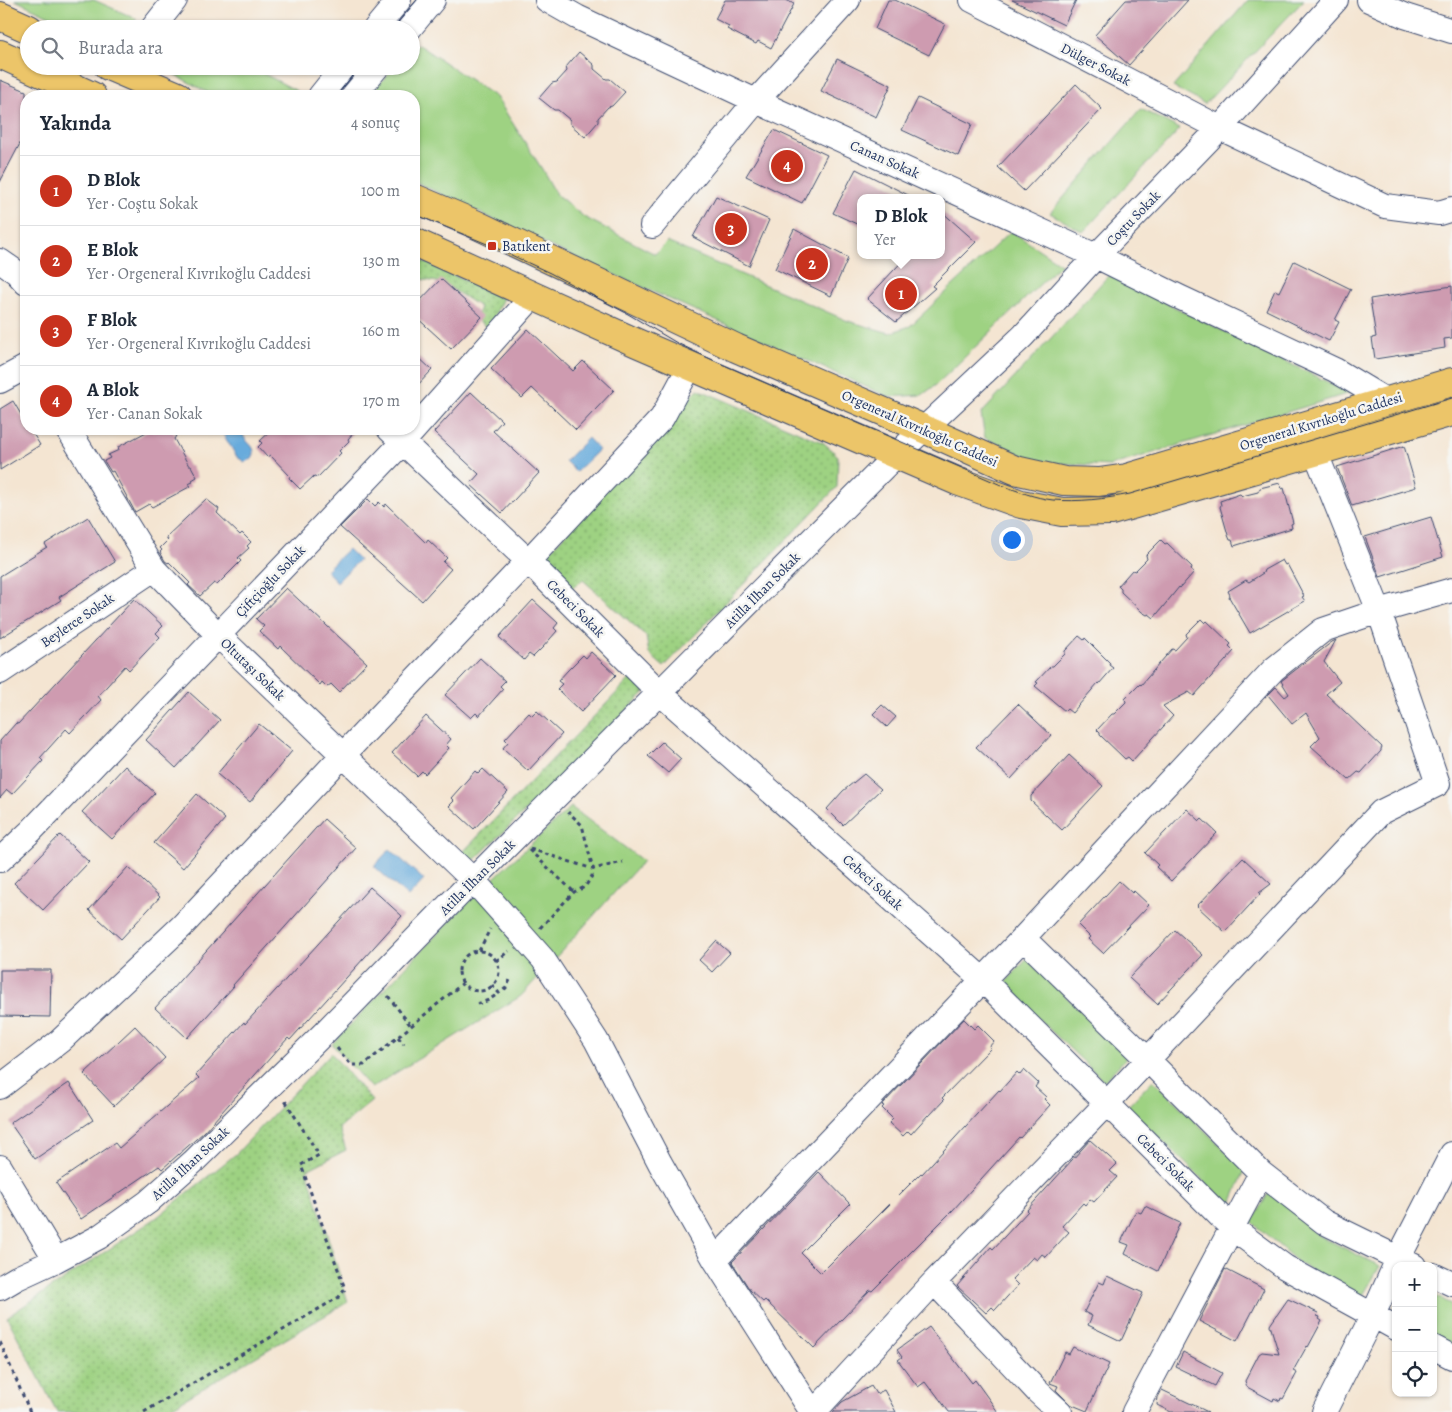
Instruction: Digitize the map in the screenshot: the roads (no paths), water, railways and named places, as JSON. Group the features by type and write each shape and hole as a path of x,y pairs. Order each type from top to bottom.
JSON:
{"main road":[{"path":"0,16 20,25"},
{"path":"0,54 20,63"},
{"path":"46,75 79,90"},
{"path":"132,75 165,90"},
{"name":"Orgeneral Kıvrıkoğlu Caddesi","path":"420,201 475,224 736,348 1015,470 1064,481 1099,482 1127,478 1452,382"},
{"path":"420,245 690,366 957,481 1021,504 1062,512 1112,511 1452,412"}],"street":[{"path":"382,20 399,0"},
{"path":"416,20 433,0"},
{"name":"Canan Sokak","path":"547,0 577,17 1096,256 1335,370 1387,401"},
{"path":"652,226 756,100 848,0"},
{"name":"Dülger Sokak","path":"972,0 1220,128 1385,206 1439,214 1452,209"},
{"name":"Coştu Sokak","path":"924,429 1022,336 1096,256 1220,128 1336,0"},
{"path":"1369,0 1405,16 1452,31"},
{"path":"156,20 165,2"},
{"path":"325,90 337,75"},
{"path":"358,90 370,75"},
{"path":"0,261 20,276"},
{"name":"Çiftçioğlu Sokak","path":"420,411 534,296"},
{"path":"0,1087 60,1041 182,926 662,418 690,366"},
{"path":"0,381 20,370"},
{"name":"Atilla İlhan Sokak","path":"0,1288 99,1237 148,1202 193,1162 274,1083 473,880 924,429"},
{"name":"Oltutaşı Sokak","path":"72,435 154,569 218,635 473,880 542,959 596,1040 660,1163 715,1260 813,1412"},
{"name":"Çiftçioğlu Sokak","path":"0,860 31,831 218,635 396,435"},
{"name":"Cebeci Sokak","path":"396,435 528,561 660,693 982,980 1232,1228 1285,1267 1392,1326"},
{"path":"813,1412 934,1282 1148,1060 1381,812 1438,784 1379,611 1316,451"},
{"name":"Beylerce Sokak","path":"0,672 154,569"},
{"path":"715,1260 1023,938 1274,669 1323,630 1379,611 1452,590"},
{"path":"1023,938 1261,1173 1324,1222 1406,1262 1452,1154"},
{"path":"0,1167 56,1260"},
{"path":"1134,1412 1261,1173"},
{"path":"1437,1277 1452,1284"},
{"path":"934,1282 1038,1392 1060,1412"},
{"path":"1324,1412 1373,1316 1392,1285"},
{"path":"1437,1350 1452,1357"}],"water":[{"path":"224,435 244,435 252,447 254,455 252,459 245,462 237,457"},
{"path":"588,438 599,450 576,472 565,461"},
{"path":"348,549 359,560 337,582 326,570"},
{"path":"390,849 424,880 408,897 374,866"}],"tram line":[{"path":"400,20 417,0"},
{"path":"341,90 353,75"},
{"path":"420,216 492,246 550,273 628,314 677,343 717,362 1001,485 1046,499 1063,501 1102,499 1130,494 1452,398"}],"place":[{"name":"A Blok","path":"787,166"},
{"name":"F Blok","path":"731,229"},
{"name":"Batıkent","path":"492,246"},
{"name":"E Blok","path":"812,264"},
{"name":"D Blok","path":"901,294"}]}
